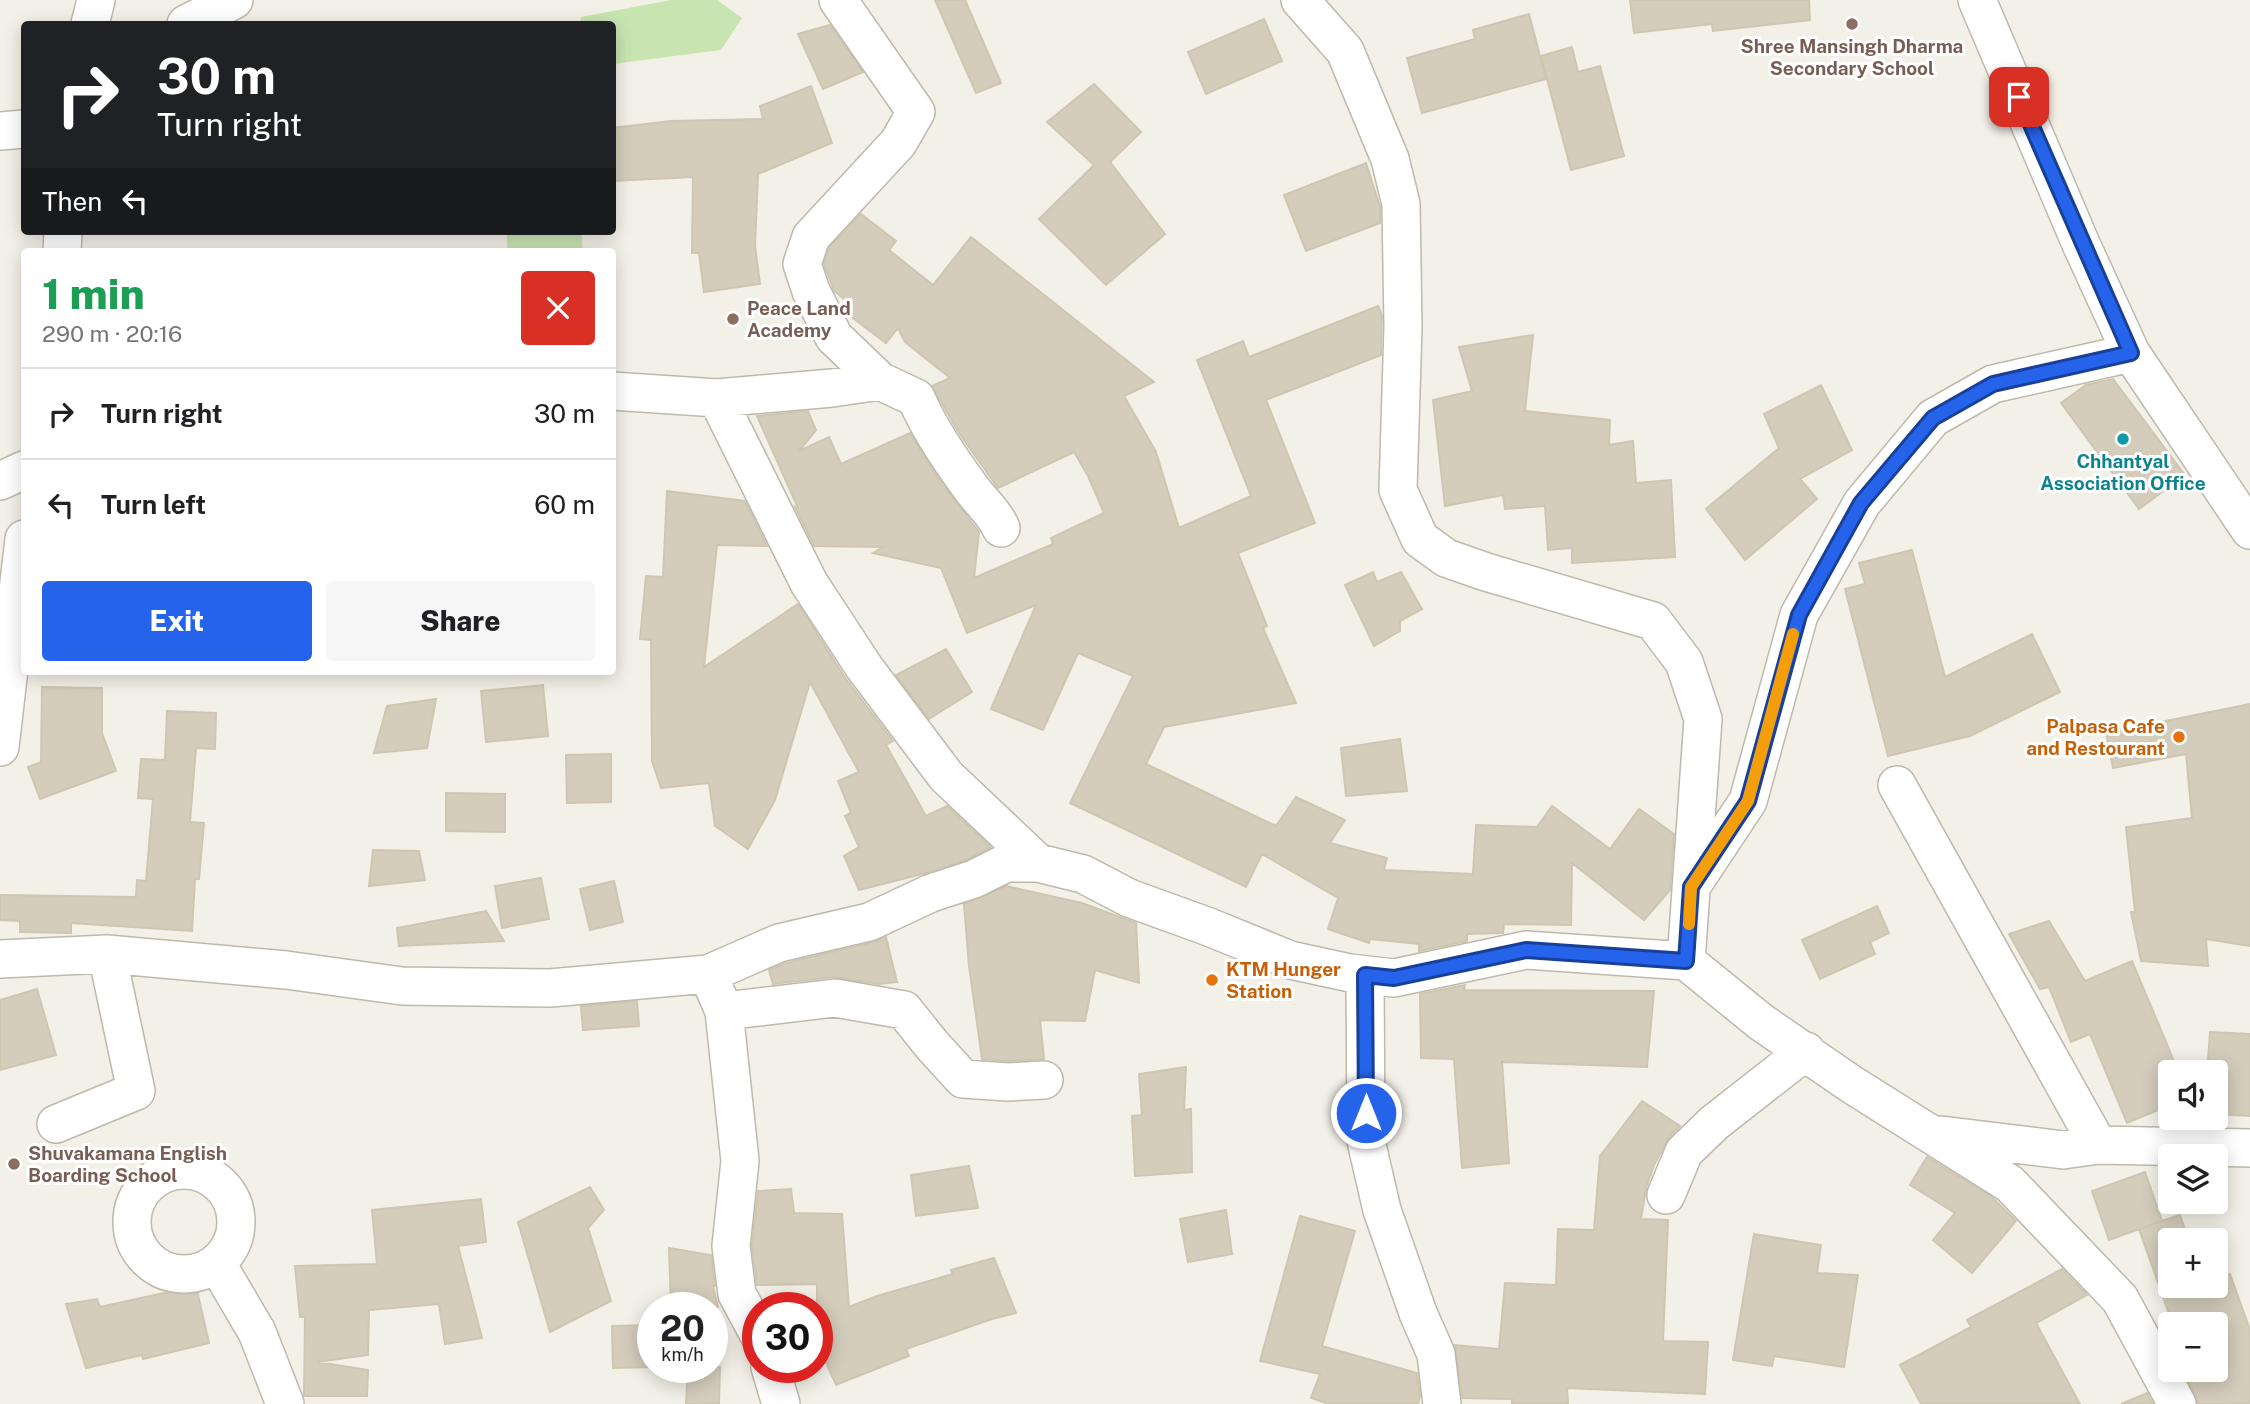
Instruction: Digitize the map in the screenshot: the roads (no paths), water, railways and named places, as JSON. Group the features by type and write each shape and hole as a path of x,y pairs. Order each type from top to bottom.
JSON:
{"street":[{"path":"91,21 96,0"},
{"path":"192,21 234,0"},
{"path":"838,0 915,112 898,143 811,237 802,264 811,291 834,337 880,381 916,398 930,429 1001,528"},
{"path":"1300,0 1345,51 1390,159 1401,204 1403,327 1398,489 1420,539 1446,558 1653,621 1684,662 1703,719 1686,961"},
{"path":"1977,0 2081,244 2131,353 2250,530"},
{"path":"0,131 21,130"},
{"path":"1691,887 1748,801 1799,615 1861,503 1933,418 1981,390 1993,384 2131,353"},
{"path":"616,391 718,398 880,381"},
{"path":"718,398 808,583 864,667 946,776 1038,863"},
{"path":"0,481 21,471"},
{"path":"0,747 21,565"},
{"path":"1897,785 2098,1145"},
{"path":"0,959 107,954 286,970 402,986 550,988 708,974 779,943 869,922 931,893 974,879 1006,863 1038,863 1083,874 1129,898 1290,960 1365,975 1394,978 1526,950 1686,961 1761,1022 1851,1084 2010,1184 2120,1299 2177,1404"},
{"path":"56,1124 136,1091 107,954"},
{"path":"708,974 724,1011 740,1161 731,1246 737,1294 742,1303"},
{"path":"1365,975 1366,1141 1382,1210 1418,1313 1436,1354 1442,1404"},
{"path":"724,1011 835,999 904,1010 963,1079 1008,1082 1044,1080"},
{"path":"1666,1195 1684,1152 1714,1123 1806,1051"},
{"path":"1928,1134 2063,1150 2098,1145 2250,1148"},
{"path":"217,1264 257,1332 285,1404"},
{"path":"774,1383 781,1404"}],"place":[{"name":"Shree Mansingh Dharma Secondary School","path":"1852,24"},
{"name":"Peace Land Academy","path":"733,319"},
{"name":"Chhantyal Association Office","path":"2123,439"},
{"name":"Palpasa Cafe and Restourant","path":"2179,737"},
{"name":"KTM Hunger Station","path":"1212,980"},
{"name":"Shuvakamana English Boarding School","path":"14,1164"}]}
